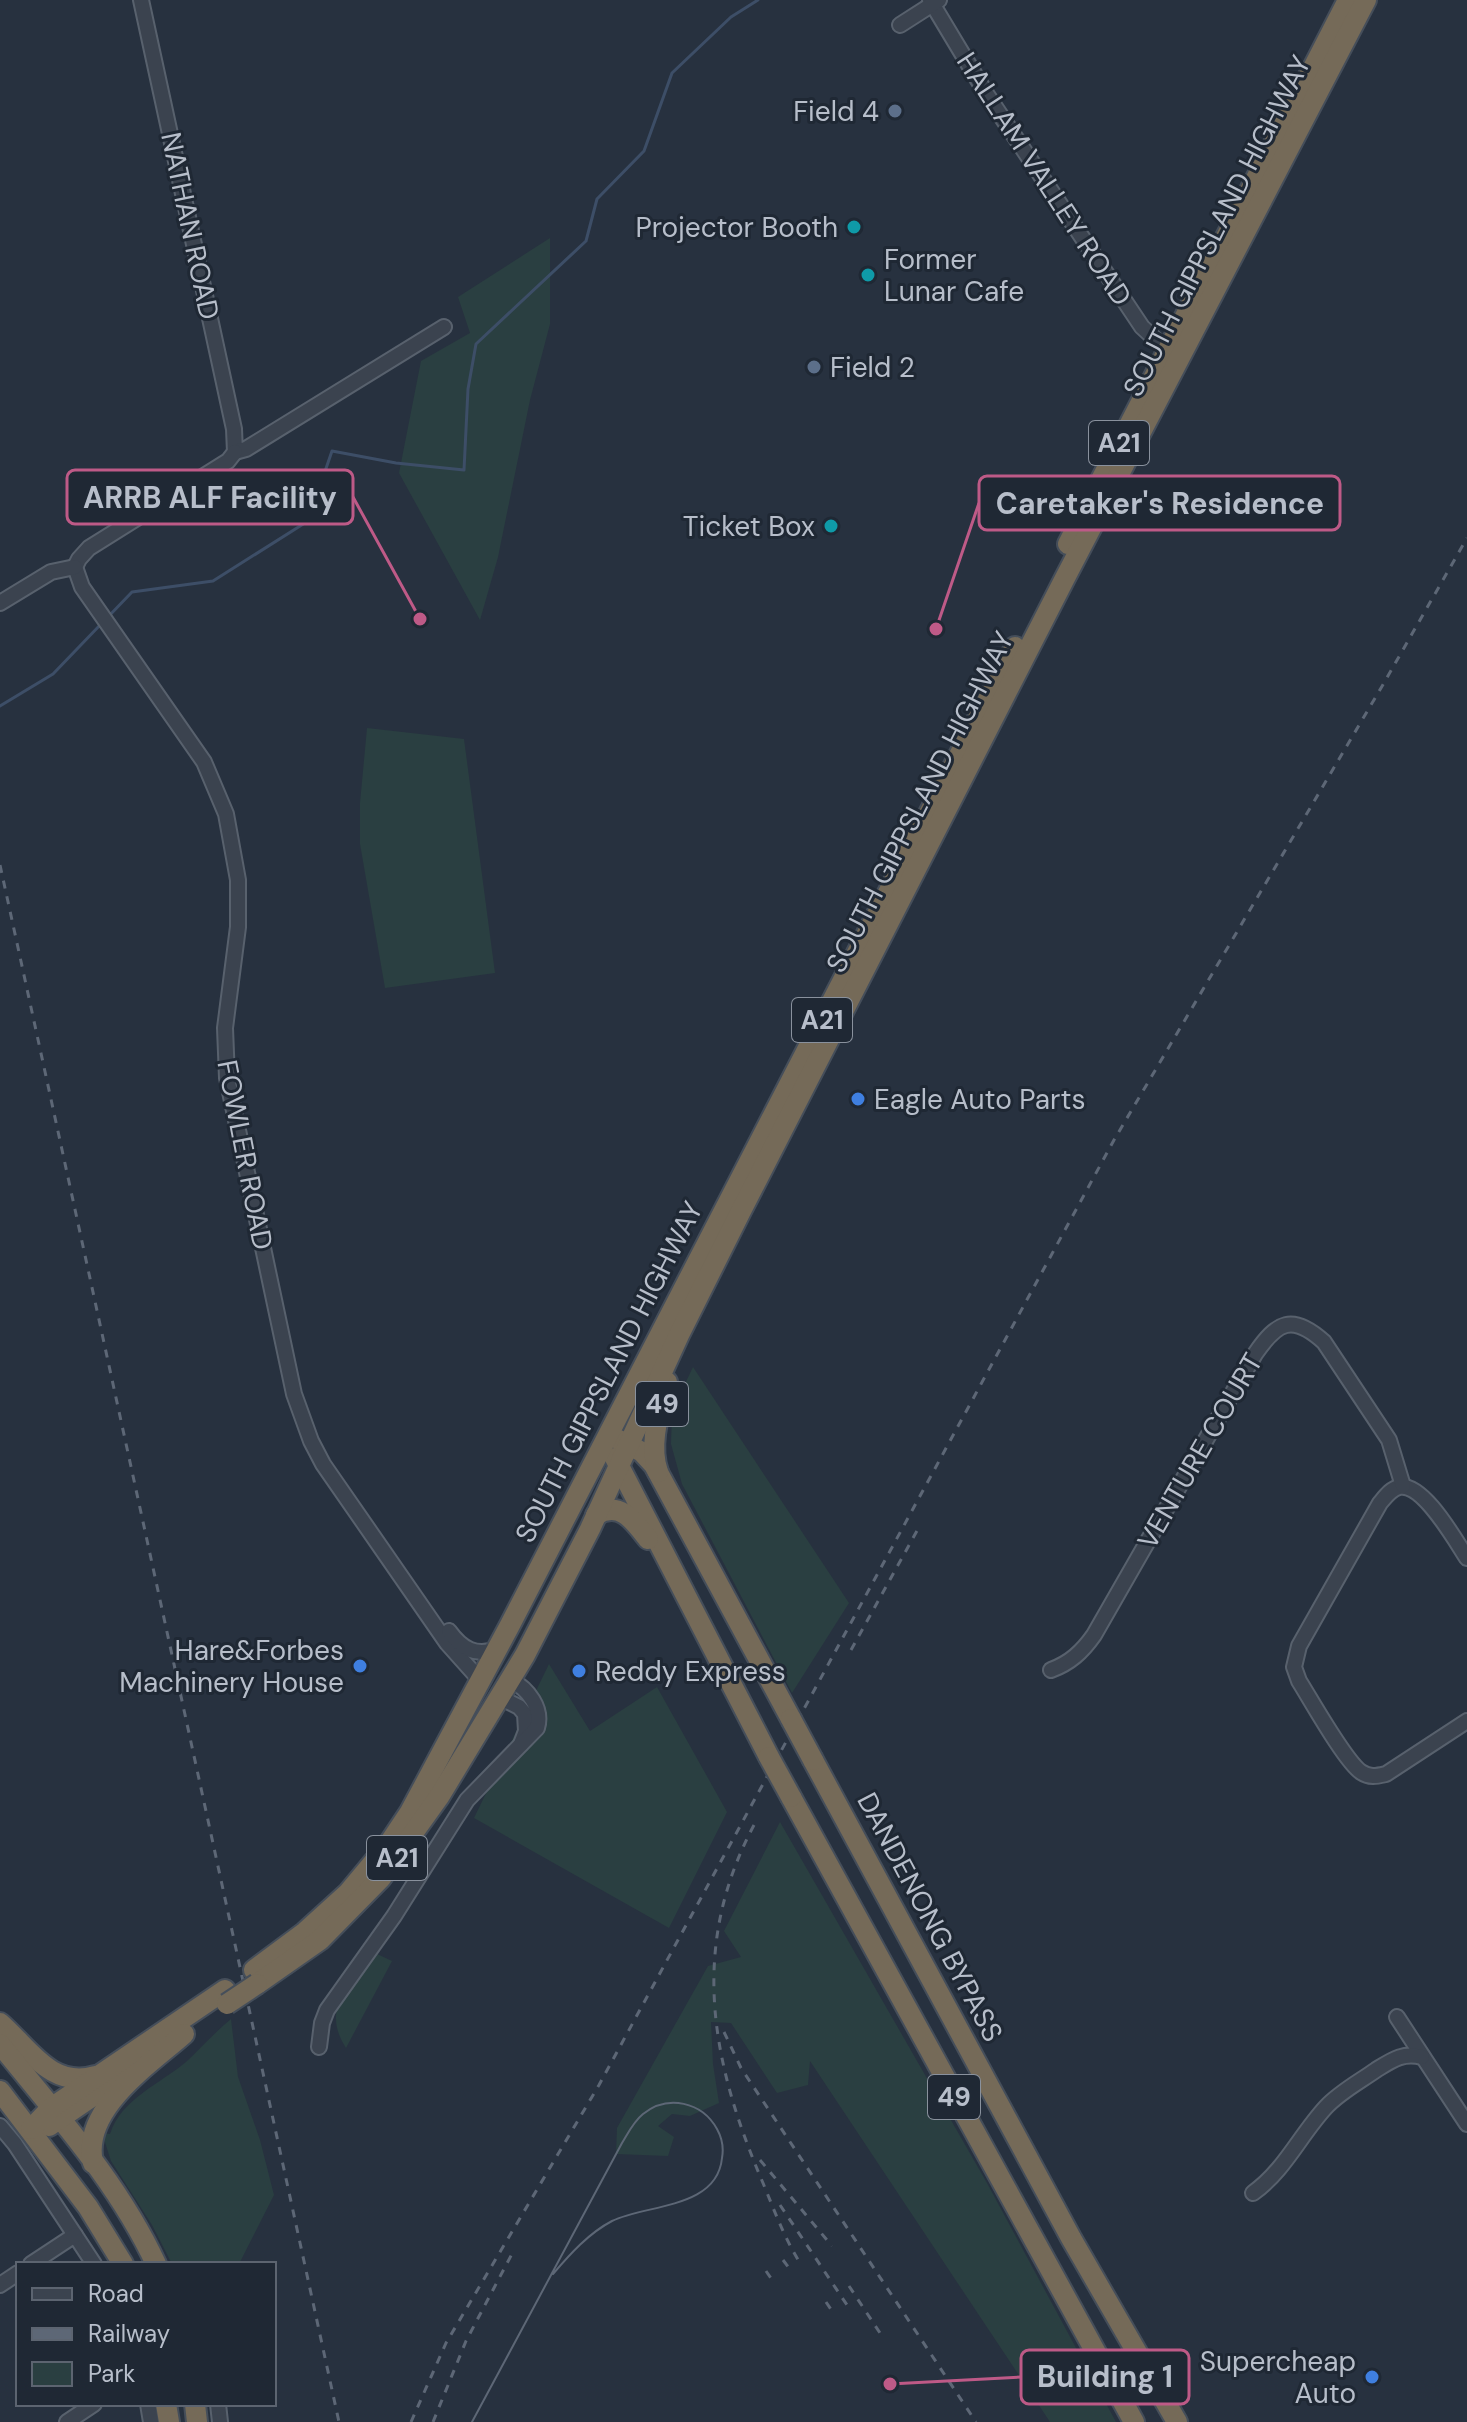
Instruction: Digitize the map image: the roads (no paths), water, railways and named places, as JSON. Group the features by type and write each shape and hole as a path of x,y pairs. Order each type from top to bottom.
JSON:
{"highway":[{"name":"SOUTH GIPPSLAND HIGHWAY","path":"255,1977 331,1909 388,1845 425,1786 607,1437 735,1207 1357,2"},
{"name":"SOUTH GIPPSLAND HIGHWAY","path":"55,2114 97,2076 320,1940 381,1878 439,1797 506,1689 593,1522 735,1207"},
{"name":"49","path":"659,1474 654,1443 679,1335"},
{"name":"49","path":"607,1437 629,1445"},
{"name":"49","path":"607,1437 769,1757 1134,2422"},
{"name":"DANDENONG BYPASS","path":"629,1445 647,1457 659,1474 1071,2238 1177,2422"},
{"name":"49","path":"593,1522 613,1508 627,1515 678,1577"},
{"path":"480,1680 506,1689"},
{"name":"SOUTH GIPPSLAND HIGHWAY","path":"32,2131 184,2034 226,1997"},
{"path":"0,2023 54,2073 74,2080 97,2076"},
{"path":"93,2163 93,2134 109,2104 184,2034"},
{"path":"0,2044 131,2215 155,2262"},
{"path":"0,2091 101,2225 122,2262"}],"street":[{"name":"NATHAN ROAD","path":"141,0 234,429 235,452"},
{"path":"900,25 934,2"},
{"name":"HALLAM VALLEY ROAD","path":"934,2 987,95 1142,327 1178,350"},
{"path":"0,603 47,574 75,567 89,548 228,461 235,452 246,449 444,327"},
{"name":"FOWLER ROAD","path":"75,567 78,581 204,762 217,787 231,830 237,864 239,908 226,1015 225,1066 294,1394 311,1441 323,1464 455,1653 480,1680"},
{"name":"VENTURE COURT","path":"1051,1670 1063,1666 1081,1653 1094,1635 1255,1354 1268,1335 1283,1325 1297,1323 1324,1342 1389,1440 1403,1486"},
{"path":"1467,1558 1435,1511 1415,1489 1403,1486 1391,1490 1380,1503 1299,1646 1294,1667 1299,1681 1349,1758 1361,1772 1374,1777 1386,1774 1467,1721"},
{"path":"413,1593 429,1605 466,1648 481,1653 497,1649"},
{"path":"319,2047 323,2020 331,2002 394,1916 467,1800 537,1728 539,1717 526,1691 506,1689"},
{"path":"506,1689 525,1714 526,1731 521,1745"},
{"path":"1397,2017 1467,2124"},
{"path":"1253,2193 1284,2164 1324,2109 1339,2094 1397,2056 1411,2054 1422,2057"},
{"path":"0,2126 93,2262"},
{"path":"34,2262 75,2235"},
{"path":"67,2422 91,2406"}],"waterway":[{"path":"107,618 132,592 213,581 308,521 332,451 396,463 464,470 468,389 476,344 586,241 597,199 644,151 672,73 731,17 758,0"},
{"path":"0,706 53,674 102,623"}],"tram line":[{"path":"472,2422 637,2120 663,2104 684,2104 703,2112 717,2129 723,2150 717,2175 708,2187 678,2202 612,2221 588,2238 553,2274"}],"railway":[{"path":"411,2422 446,2343 599,2085 1114,1140 1467,538"},
{"path":"0,865 339,2422"},
{"path":"851,1650 918,1529"},
{"path":"754,1825 734,1870 721,1915 715,1960 715,2004 720,2049 745,2138 781,2226 802,2266"},
{"path":"724,2032 741,2068 976,2422"},
{"path":"760,2160 832,2246"},
{"path":"780,2205 847,2305"},
{"path":"433,2422 466,2341 514,2250"},
{"path":"783,2260 792,2272"},
{"path":"766,2271 775,2284"},
{"path":"849,2286 882,2336"},
{"path":"826,2302 834,2314"}],"place":[{"name":"Field 4","path":"895,111"},
{"name":"Projector Booth","path":"854,227"},
{"name":"Former Lunar Cafe","path":"868,275"},
{"name":"Field 2","path":"814,367"},
{"name":"Ticket Box","path":"831,526"},
{"name":"ARRB ALF Facility","path":"420,619"},
{"name":"Caretaker's Residence","path":"936,629"},
{"name":"Eagle Auto Parts","path":"858,1099"},
{"name":"Hare&Forbes Machinery House","path":"360,1666"},
{"name":"Reddy Express","path":"579,1671"},
{"name":"Supercheap Auto","path":"1372,2377"},
{"name":"Building 1","path":"890,2384"}]}
